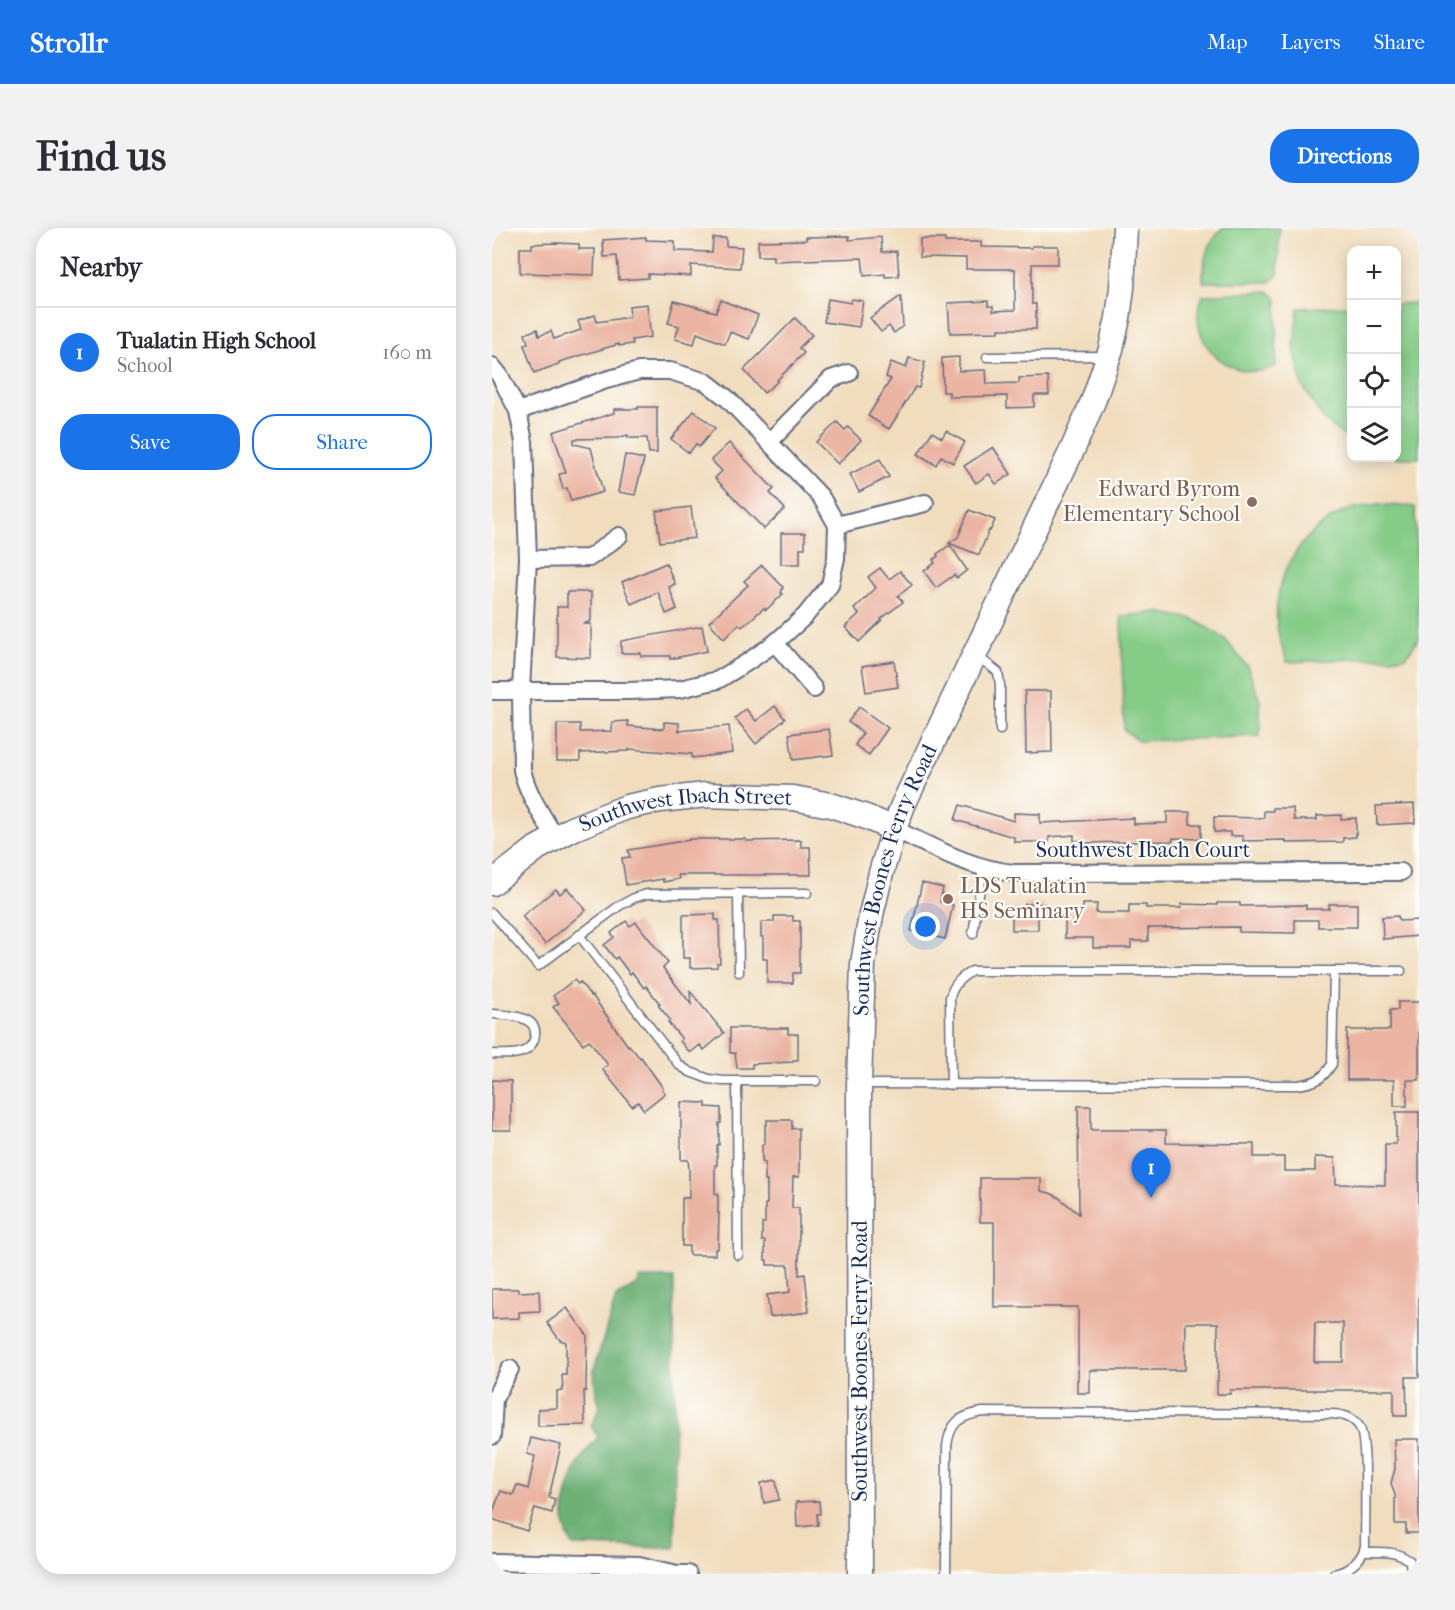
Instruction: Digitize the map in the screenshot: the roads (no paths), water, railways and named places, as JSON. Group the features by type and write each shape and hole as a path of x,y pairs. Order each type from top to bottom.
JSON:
{"main road":[{"name":"Southwest Boones Ferry Road","path":"860,1574 859,1084 862,964 871,915 894,829 918,773 1074,446 1094,399 1109,356 1120,303 1125,228"},
{"name":"Southwest Ibach Street","path":"492,883 555,837 627,807 660,800 706,795 793,798 866,816 894,829"}],"street":[{"path":"492,366 500,376 518,411 524,442 528,559 521,690 522,770 533,800 555,837"},
{"path":"492,691 680,690 718,680 775,643 805,616 830,585 836,558 837,525 822,497 728,399 706,382 670,371 639,371 606,380 518,411"},
{"path":"769,442 831,379 849,373"},
{"path":"837,525 925,503"},
{"path":"528,559 589,558 619,536"},
{"path":"775,643 814,689"},
{"name":"Southwest Ibach Court","path":"894,829 973,865 1014,873 1401,872"},
{"path":"492,1436 494,1399 510,1369"},
{"path":"492,1562 639,1565 677,1574 688,1574"}],"lane":[{"path":"987,357 1109,356"},
{"path":"975,654 998,672 1000,730"},
{"path":"974,934 983,868"},
{"path":"738,893 739,972"},
{"path":"492,913 538,966 626,901 647,894 807,893"},
{"path":"579,935 679,1065 701,1077 723,1081 816,1081"},
{"path":"951,1085 950,997 953,987 961,977 972,971 1401,971"},
{"path":"859,1084 1298,1085 1312,1083 1320,1079 1332,1064 1334,971"},
{"path":"492,1014 522,1018 531,1023 536,1030 534,1040 526,1050 518,1053 492,1054"},
{"path":"737,1081 738,1255"},
{"path":"946,1574 948,1434 965,1415 982,1412 1339,1414 1348,1417 1360,1427 1364,1447 1365,1546 1364,1552 1350,1568 1334,1574"},
{"path":"1364,1552 1401,1555 1410,1561 1411,1574"}],"place":[{"name":"Edward Byrom Elementary School","path":"1252,502"},
{"name":"LDS Tualatin HS Seminary","path":"948,899"},
{"name":"Tualatin High School","path":"1151,1198"}]}
